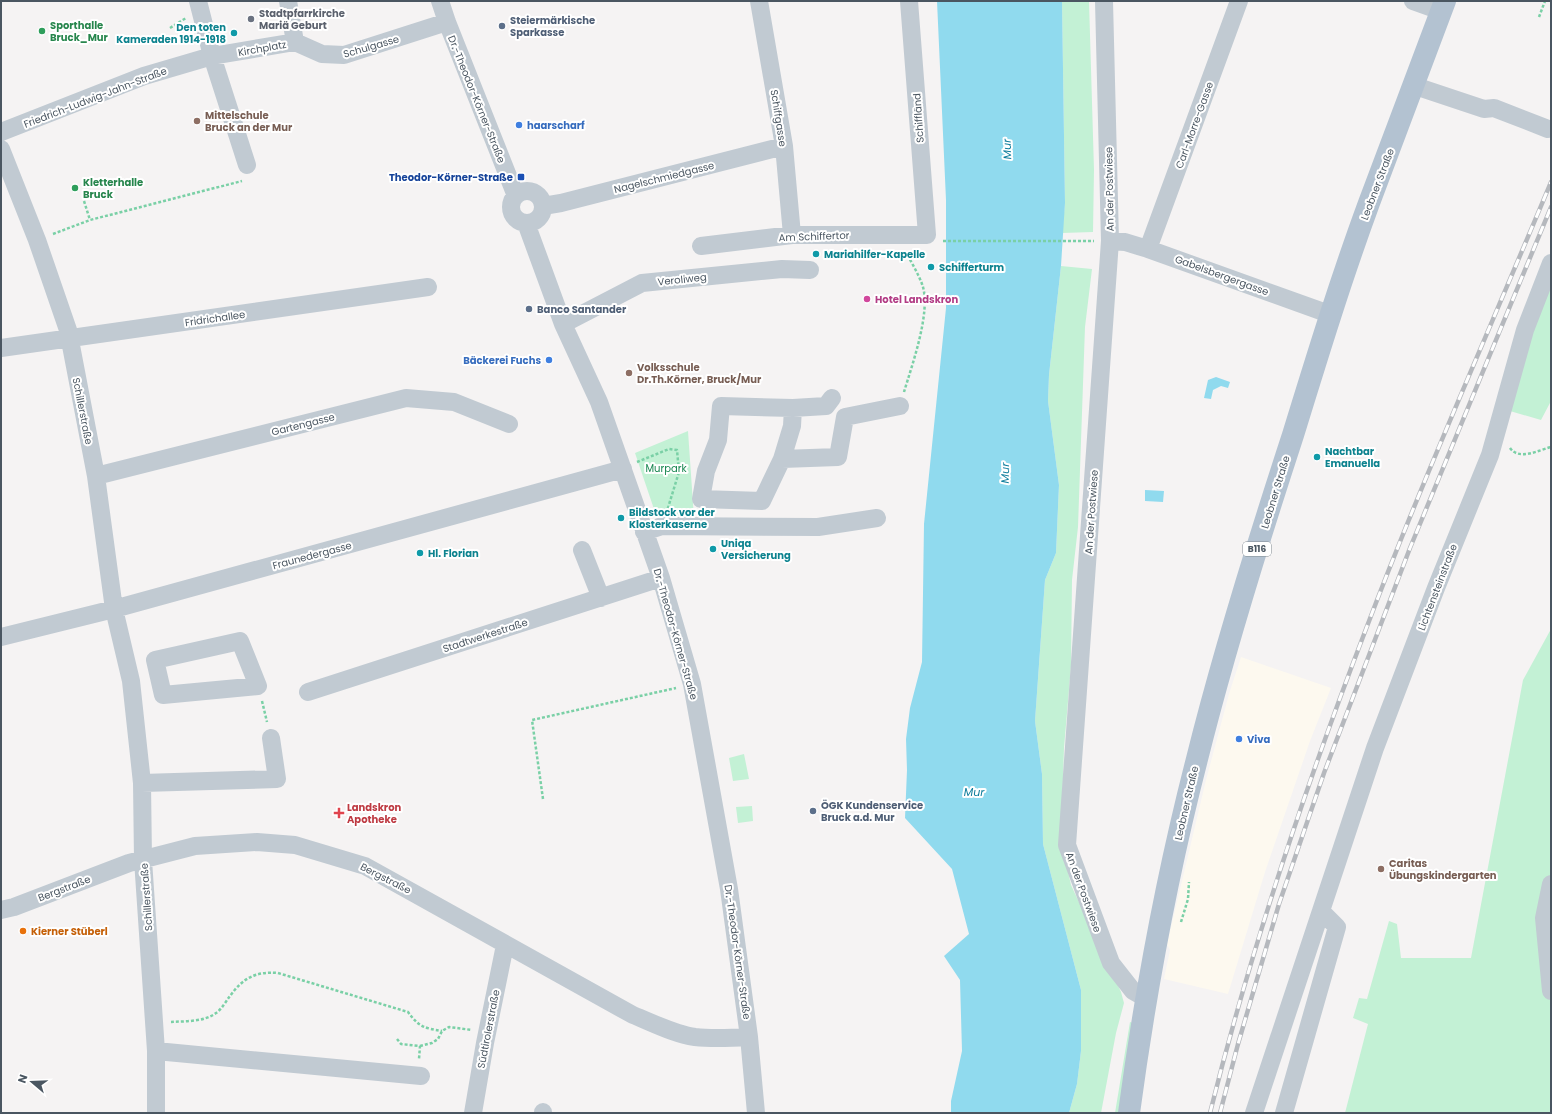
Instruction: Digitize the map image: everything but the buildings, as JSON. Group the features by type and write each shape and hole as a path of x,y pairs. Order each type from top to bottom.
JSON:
{"main road":[{"name":"Leobner Straße","path":"1129,1113 1147,999 1182,823 1217,682 1279,478 1369,203 1415,86 1443,6"}],"street":[{"path":"198,1 212,56 247,165"},
{"name":"Kirchplatz","path":"212,56 295,42 288,1"},
{"name":"Dr.-Theodor-Körner-Straße","path":"440,1 446,22 516,196"},
{"name":"Schiffgasse","path":"759,1 784,146 792,235"},
{"name":"Schiffländ","path":"909,1 932,238"},
{"name":"An der Postwiese","path":"1104,1 1110,241 1067,845 1110,963 1132,991 1147,999"},
{"name":"Carl-Morre-Gasse","path":"1148,249 1239,1"},
{"path":"1413,1 1443,6"},
{"name":"Schulgasse","path":"295,42 322,54 344,55 446,22"},
{"name":"Friedrich-Ludwig-Jahn-Straße","path":"1,132 144,76 212,56"},
{"path":"1415,86 1484,109 1494,108 1548,129"},
{"name":"Nagelschmiedgasse","path":"543,206 561,203 784,146"},
{"name":"Schillerstraße","path":"1,149 37,240 70,339 96,476 114,609 131,681 142,783 143,860 155,1023 156,1113"},
{"path":"533,191 541,198 543,206 542,214 539,218 526,223 519,220 512,213 512,202 516,196 522,192 533,191"},
{"name":"Dr.-Theodor-Körner-Straße","path":"526,223 563,324 599,402 661,578 692,684 729,888 749,1037 756,1113"},
{"name":"Am Schiffertor","path":"701,246 792,235 897,235 932,238"},
{"name":"Gabelsbergergasse","path":"1110,241 1125,242 1148,249 1332,315"},
{"name":"Lichtensteinstraße","path":"1254,1113 1376,748 1436,588 1490,455 1526,330 1551,263"},
{"name":"Veroliweg","path":"563,324 642,283 782,270 810,270"},
{"name":"Fridrichallee","path":"1,348 428,287"},
{"name":"Gartengasse","path":"96,476 406,398 454,402 509,424"},
{"path":"701,526 701,500 706,471 718,440 721,406 793,408 826,406 832,398"},
{"path":"782,459 838,457 845,417 900,406"},
{"path":"701,500 762,501 782,459 792,426 793,408"},
{"name":"Fraunedergasse","path":"1,637 114,609 623,469"},
{"path":"644,532 662,526 818,527 877,518"},
{"path":"582,550 601,598"},
{"name":"Stadtwerkestraße","path":"308,692 661,578"},
{"path":"240,641 258,686 164,695 158,676 155,660 240,641"},
{"path":"131,681 158,676"},
{"path":"142,783 277,779 272,738"},
{"name":"Bergstraße","path":"1,910 122,866 195,846 257,842 295,845 365,866 633,1015 694,1037 749,1037"},
{"path":"1551,884 1544,918 1551,991"},
{"path":"1284,1113 1337,927 1321,911"},
{"name":"Südtirolerstraße","path":"473,1113 487,1032 505,945"},
{"path":"156,1051 419,1076"}],"path":[{"path":"1539,17 1545,1"},
{"path":"170,28 184,19"},
{"path":"37,240 90,220 250,179 247,165"},
{"path":"84,201 90,220"},
{"path":"897,235 923,285 926,304 914,356 900,406"},
{"path":"932,238 1084,241"},
{"path":"1495,438 1507,444 1512,451 1521,455 1551,447"},
{"path":"623,469 669,449 677,450 679,472 662,526"},
{"path":"543,799 532,720 692,684"},
{"path":"258,686 272,738"},
{"path":"155,1023 205,1019 217,1013 236,988 250,976 264,972 278,973 408,1012 416,1023 423,1027 442,1031"},
{"path":"397,1039 401,1044 420,1046 432,1043 438,1039 442,1031 450,1027 487,1032"},
{"path":"419,1076 420,1046"}],"shaded area":[{"path":"1241,657 1331,688 1310,741 1265,872 1228,994 1164,979 1170,950 1167,944 1206,780 1229,694"}],"green space":[{"path":"1062,1 1089,1 1094,170 1093,232 1062,233 1065,203"},
{"path":"1061,266 1092,269 1085,327 1078,527 1072,580 1071,666 1064,748 1061,840 1071,885 1121,992 1124,1003 1116,1033 1101,1113 1069,1113 1077,1084 1081,1051 1081,990 1043,844 1042,774 1035,721 1045,580 1056,553 1059,485 1048,401 1049,375"},
{"path":"1551,275 1551,401 1541,420 1510,411 1515,386"},
{"name":"Murpark","path":"688,431 694,518 655,512 635,453"},
{"path":"1551,629 1551,1113 1345,1113 1368,1024 1353,1018 1359,998 1367,999 1389,921 1397,924 1401,958 1471,958 1523,680"},
{"path":"744,754 749,779 733,781 729,758"},
{"path":"752,806 753,821 738,823 736,807"},
{"path":"1130,1022 1133,1023 1119,1113 1115,1113"}],"water":[{"name":"Mur","path":"937,1 1062,1 1065,203 1061,266 1049,375 1048,401 1059,485 1056,553 1045,580 1035,721 1042,774 1043,844 1081,990 1081,1051 1077,1084 1069,1113 951,1113 951,1101 962,1051 960,980 944,956 969,934 952,869 905,818 907,770 906,739 910,708 922,662 924,524 946,308 946,200"},
{"path":"1216,377 1230,382 1228,388 1221,386 1213,390 1211,399 1204,398 1208,380"},
{"path":"1145,490 1164,491 1163,502 1145,501"}],"railway":[{"path":"1210,1113 1261,929 1280,869 1343,689 1410,516 1551,182"},
{"path":"1220,1113 1238,1044 1279,904 1324,773 1410,548 1551,207"}],"place":[{"name":"Stadtpfarrkirche Mariä Geburt","path":"251,19"},
{"name":"Steiermärkische Sparkasse","path":"502,26"},
{"name":"Sporthalle Bruck_Mur","path":"42,31"},
{"name":"Den toten Kameraden 1914-1918","path":"234,33"},
{"name":"Mittelschule Bruck an der Mur","path":"197,121"},
{"name":"haarscharf","path":"519,125"},
{"name":"Theodor-Körner-Straße","path":"521,177"},
{"name":"Kletterhalle Bruck","path":"75,188"},
{"name":"Mariahilfer-Kapelle","path":"816,254"},
{"name":"Schifferturm","path":"931,267"},
{"name":"Hotel Landskron","path":"867,299"},
{"name":"Banco Santander","path":"529,309"},
{"name":"Bäckerei Fuchs","path":"549,360"},
{"name":"Volksschule Dr.Th.Körner, Bruck/Mur","path":"629,373"},
{"name":"Nachtbar Emanuella","path":"1317,457"},
{"name":"Bildstock vor der Klosterkaserne","path":"621,518"},
{"name":"Uniqa Versicherung","path":"713,549"},
{"name":"Hl. Florian","path":"420,553"},
{"name":"Viva","path":"1239,739"},
{"name":"ÖGK Kundenservice Bruck a.d. Mur","path":"813,811"},
{"name":"Landskron Apotheke","path":"339,813"},
{"name":"Caritas Übungskindergarten","path":"1381,869"},
{"name":"Kierner Stüberl","path":"23,931"}]}
